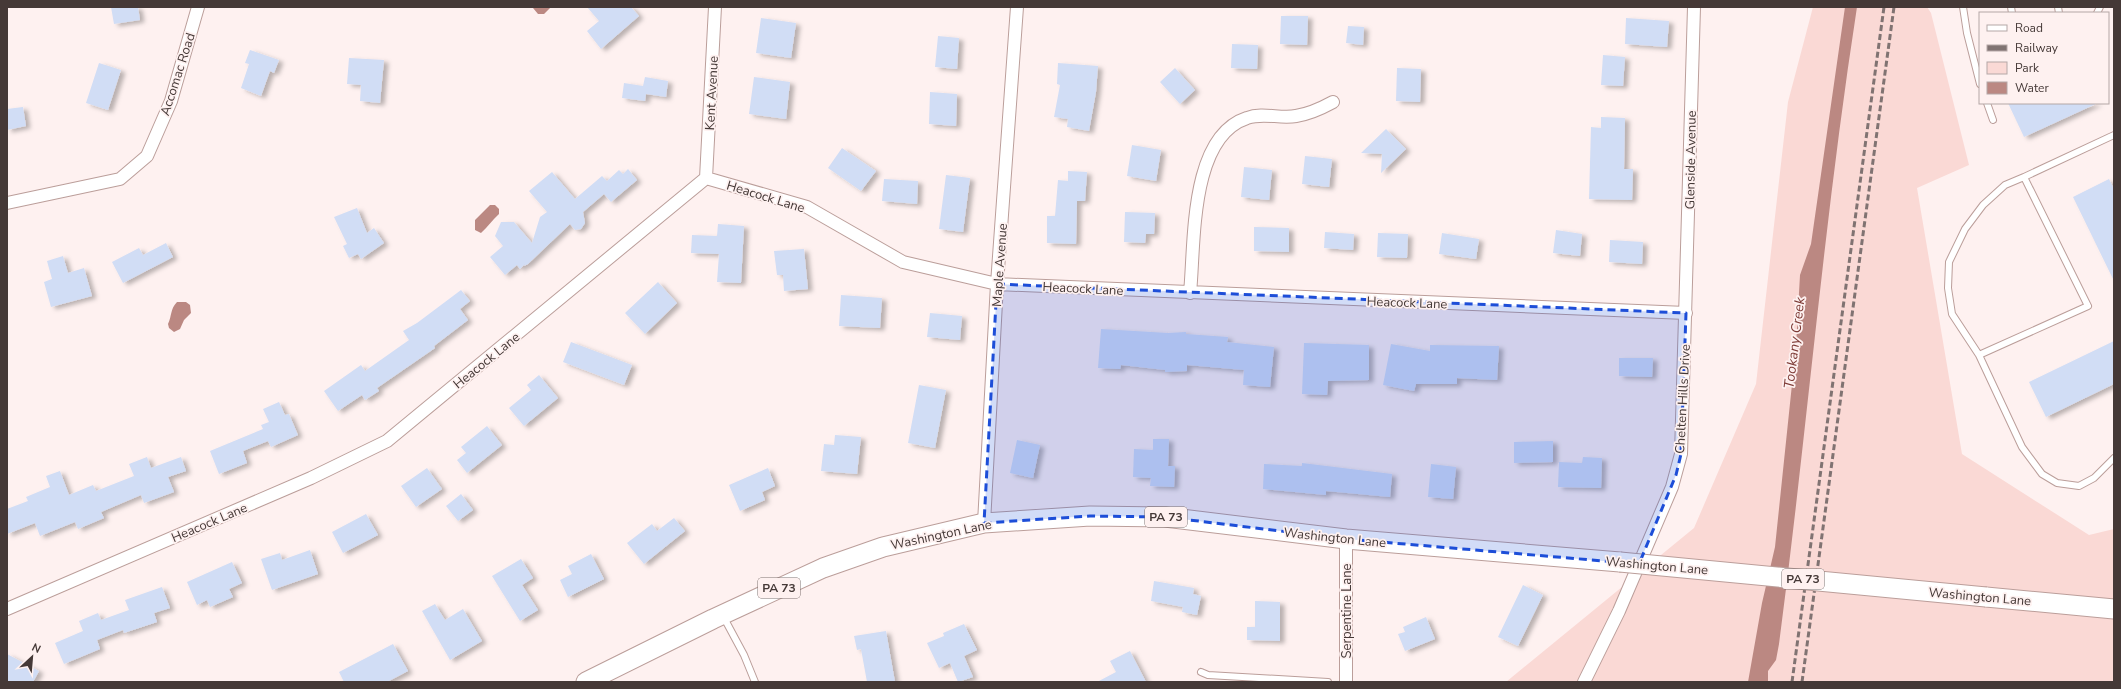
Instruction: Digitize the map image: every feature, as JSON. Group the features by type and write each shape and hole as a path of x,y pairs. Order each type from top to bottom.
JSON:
{"main road":[{"name":"Washington Lane","path":"586,682 722,614 823,568 882,547 984,523 1090,516 1165,517 1346,539 1620,562 2114,608"}],"street":[{"name":"Accomac Road","path":"7,203 120,179 147,156 171,101 198,7"},
{"name":"Kent Avenue","path":"706,178 716,7"},
{"name":"Maple Avenue","path":"984,523 997,284 1017,7"},
{"name":"Glenside Avenue","path":"1686,313 1694,7"},
{"path":"1190,293 1199,189 1207,159 1215,145 1224,133 1235,124 1248,117 1296,116 1321,108 1333,102"},
{"name":"Heacock Lane","path":"7,609 311,478 387,441 706,178 807,207 903,262 997,284 1686,313"},
{"name":"Chelten Hills Drive","path":"1584,682 1619,611 1676,475 1681,454 1686,313"},
{"name":"Serpentine Lane","path":"1346,539 1346,682"}],"lane":[{"path":"1963,7 1966,33 1979,80"},
{"path":"1987,104 1993,120"},
{"path":"2114,135 2004,185 1983,205 1965,229 1949,262 1948,288 1952,314 1980,355 2022,447 2042,474 2057,484 2079,486 2094,478 2114,458"},
{"path":"1980,355 2088,306 2024,177"},
{"path":"722,614 744,655 755,682"},
{"path":"1202,672 1208,675 1328,682"}],"highlighted area":[{"path":"997,284 1686,313 1681,454 1676,475 1639,564 1346,539 1165,517 1090,516 984,523"}],"green space":[{"path":"1813,7 1927,7 1931,13 1969,165 1917,188 1962,454 2089,535 2114,529 2114,682 1506,682 1694,528 1756,384 1788,102"}],"water":[{"path":"551,7 544,14 538,14 533,8"},
{"path":"1845,7 1857,7 1845,87 1825,246 1779,644 1776,660 1768,671 1768,682 1748,682 1762,603 1775,547 1796,346 1800,275 1811,244"},
{"path":"490,205 495,205 499,209 499,214 481,233 475,230 475,220"},
{"path":"177,302 186,302 190,305 191,313 184,320 180,329 174,332 169,328 168,324 173,307"}],"building":[{"path":"111,7 138,7 140,20 114,24"},
{"path":"587,7 631,7 639,16 601,49 587,31 599,21"},
{"path":"1281,16 1308,16 1307,45 1280,44"},
{"path":"761,18 796,23 791,58 756,53"},
{"path":"1626,18 1669,21 1667,47 1625,44"},
{"path":"1348,26 1364,27 1363,45 1346,43"},
{"path":"938,36 959,38 957,69 935,67"},
{"path":"1232,44 1258,45 1257,69 1231,68"},
{"path":"250,50 279,60 274,73 270,71 261,96 241,88 249,64 245,63"},
{"path":"1603,55 1625,57 1623,86 1601,85"},
{"path":"349,58 384,60 380,103 360,101 361,85 347,84"},
{"path":"99,63 121,70 108,110 86,103"},
{"path":"1058,63 1098,66 1096,92 1089,131 1067,127 1068,119 1054,117 1060,85 1057,84"},
{"path":"1175,68 1195,90 1180,104 1160,82"},
{"path":"1397,68 1421,69 1420,102 1396,101"},
{"path":"645,77 668,81 666,97 646,94 645,101 622,98 624,83 643,86"},
{"path":"754,77 790,82 786,119 749,114"},
{"path":"930,92 957,94 956,126 929,124"},
{"path":"2008,104 2096,104 2024,137"},
{"path":"23,107 26,126 7,130 7,109"},
{"path":"1601,117 1625,118 1624,169 1633,169 1632,200 1589,199 1591,127 1601,128"},
{"path":"1386,129 1406,149 1381,173 1382,154 1361,153"},
{"path":"1132,145 1161,150 1156,181 1127,176"},
{"path":"842,148 876,171 861,191 828,168"},
{"path":"1305,156 1332,159 1329,187 1302,184"},
{"path":"1244,167 1272,170 1269,200 1241,197"},
{"path":"628,169 637,180 611,202 604,194 583,212 585,223 581,229 575,230 570,224 528,264 524,266 525,264 520,269 517,265 505,275 490,257 503,246 495,236 501,222 514,222 532,243 540,217 547,212 529,191 552,172 575,199 602,176 607,181 619,170 623,174"},
{"path":"1068,171 1087,172 1085,201 1077,201 1076,244 1047,243 1047,216 1055,216 1058,180 1068,181"},
{"path":"946,175 970,178 963,232 939,229"},
{"path":"884,179 918,181 917,204 882,201"},
{"path":"2109,179 2114,189 2114,281 2073,197"},
{"path":"357,208 367,233 374,228 384,243 361,259 358,254 349,258 343,246 347,244 334,217"},
{"path":"1125,212 1155,213 1154,234 1146,234 1145,243 1124,242"},
{"path":"718,224 744,226 741,283 717,282 719,254 691,253 692,235 717,236"},
{"path":"1254,227 1289,228 1289,252 1254,251"},
{"path":"1556,230 1582,234 1580,256 1553,253"},
{"path":"1325,232 1354,234 1353,250 1324,248"},
{"path":"1378,233 1408,234 1407,258 1377,257"},
{"path":"1442,233 1479,239 1476,259 1439,254"},
{"path":"1610,240 1643,242 1642,264 1609,262"},
{"path":"166,243 173,257 123,283 112,262 139,248 143,255"},
{"path":"804,249 808,289 784,291 783,275 777,275 774,251"},
{"path":"63,256 68,273 84,268 92,296 51,307 44,282 52,279 47,261"},
{"path":"658,282 677,303 645,334 625,313"},
{"path":"461,290 470,301 460,309 468,320 434,346 435,348 377,388 379,391 365,400 362,395 338,411 324,391 361,365 365,371 409,340 403,331 417,323"},
{"path":"841,295 882,298 880,328 839,326"},
{"path":"930,313 962,316 960,340 927,337"},
{"path":"1101,329 1168,333 1186,332 1186,334 1228,337 1227,342 1274,347 1270,387 1243,385 1244,370 1187,365 1187,371 1165,372 1165,370 1121,365 1120,369 1098,368"},
{"path":"2114,341 2114,384 2046,417 2029,382"},
{"path":"571,342 632,365 624,385 563,362"},
{"path":"1304,343 1369,345 1369,380 1328,381 1327,395 1302,394"},
{"path":"1391,344 1430,351 1430,345 1499,346 1497,380 1457,378 1457,384 1416,384 1414,391 1383,385"},
{"path":"1619,358 1653,358 1652,377 1619,376"},
{"path":"539,375 558,398 524,426 509,408 531,390 527,385"},
{"path":"919,385 946,390 935,448 908,443"},
{"path":"279,402 285,415 289,414 298,435 271,447 268,441 243,451 247,463 219,474 210,451 263,429 261,425 269,422 263,409"},
{"path":"487,426 502,445 467,473 457,460 466,453 461,447"},
{"path":"835,435 861,437 857,474 821,471 824,444 834,445"},
{"path":"1153,439 1169,439 1168,466 1175,466 1174,487 1150,486 1151,478 1133,477 1134,449 1153,450"},
{"path":"1017,440 1040,445 1033,478 1010,473"},
{"path":"1553,441 1553,462 1514,463 1514,442"},
{"path":"147,457 151,468 181,457 186,471 168,477 174,492 144,503 141,495 101,512 104,518 78,529 75,522 40,536 35,523 7,534 7,509 28,501 26,497 50,487 46,476 60,471 69,495 93,485 96,491 134,476 129,464"},
{"path":"1583,457 1602,458 1601,488 1558,487 1559,462 1582,463"},
{"path":"1302,463 1392,474 1390,497 1326,491 1326,495 1263,489 1264,464 1302,466"},
{"path":"1431,464 1456,467 1453,499 1428,497"},
{"path":"427,468 442,489 416,507 401,486"},
{"path":"768,468 775,486 762,492 765,500 740,511 729,485"},
{"path":"461,494 473,510 458,521 446,506"},
{"path":"366,514 378,535 343,553 332,532"},
{"path":"674,518 685,531 644,564 627,543 652,524 657,531"},
{"path":"310,550 318,574 272,590 261,559 280,553 282,560"},
{"path":"591,554 604,579 568,597 560,580 572,574 568,566"},
{"path":"521,559 533,578 522,585 538,610 520,621 492,576"},
{"path":"232,562 242,583 229,589 233,597 210,607 207,600 197,605 187,582"},
{"path":"1154,581 1194,588 1193,594 1201,596 1197,615 1182,612 1183,607 1151,601"},
{"path":"1523,585 1543,595 1518,646 1498,637"},
{"path":"162,587 170,608 154,613 157,622 124,633 123,630 97,640 100,649 64,664 55,643 83,631 79,621 98,613 101,620 129,610 125,600"},
{"path":"1255,601 1280,602 1280,641 1247,640 1247,627 1255,627"},
{"path":"435,604 445,620 463,609 482,641 450,660 422,611"},
{"path":"1426,617 1435,639 1405,651 1398,634 1405,632 1403,627"},
{"path":"964,624 977,650 964,656 973,677 958,682 950,663 939,668 927,643 944,636 943,633"},
{"path":"886,631 895,682 867,682 861,649 857,650 854,636"},
{"path":"393,644 408,671 387,682 344,682 339,672"},
{"path":"1130,651 1146,682 1097,682 1116,672 1110,661"},
{"path":"7,654 39,671 33,682 7,682"}],"railway":[{"path":"1792,682 1884,7"},
{"path":"1802,682 1894,7"}],"water label":[{"name":"Tookany Creek","path":"1794,343"}]}
